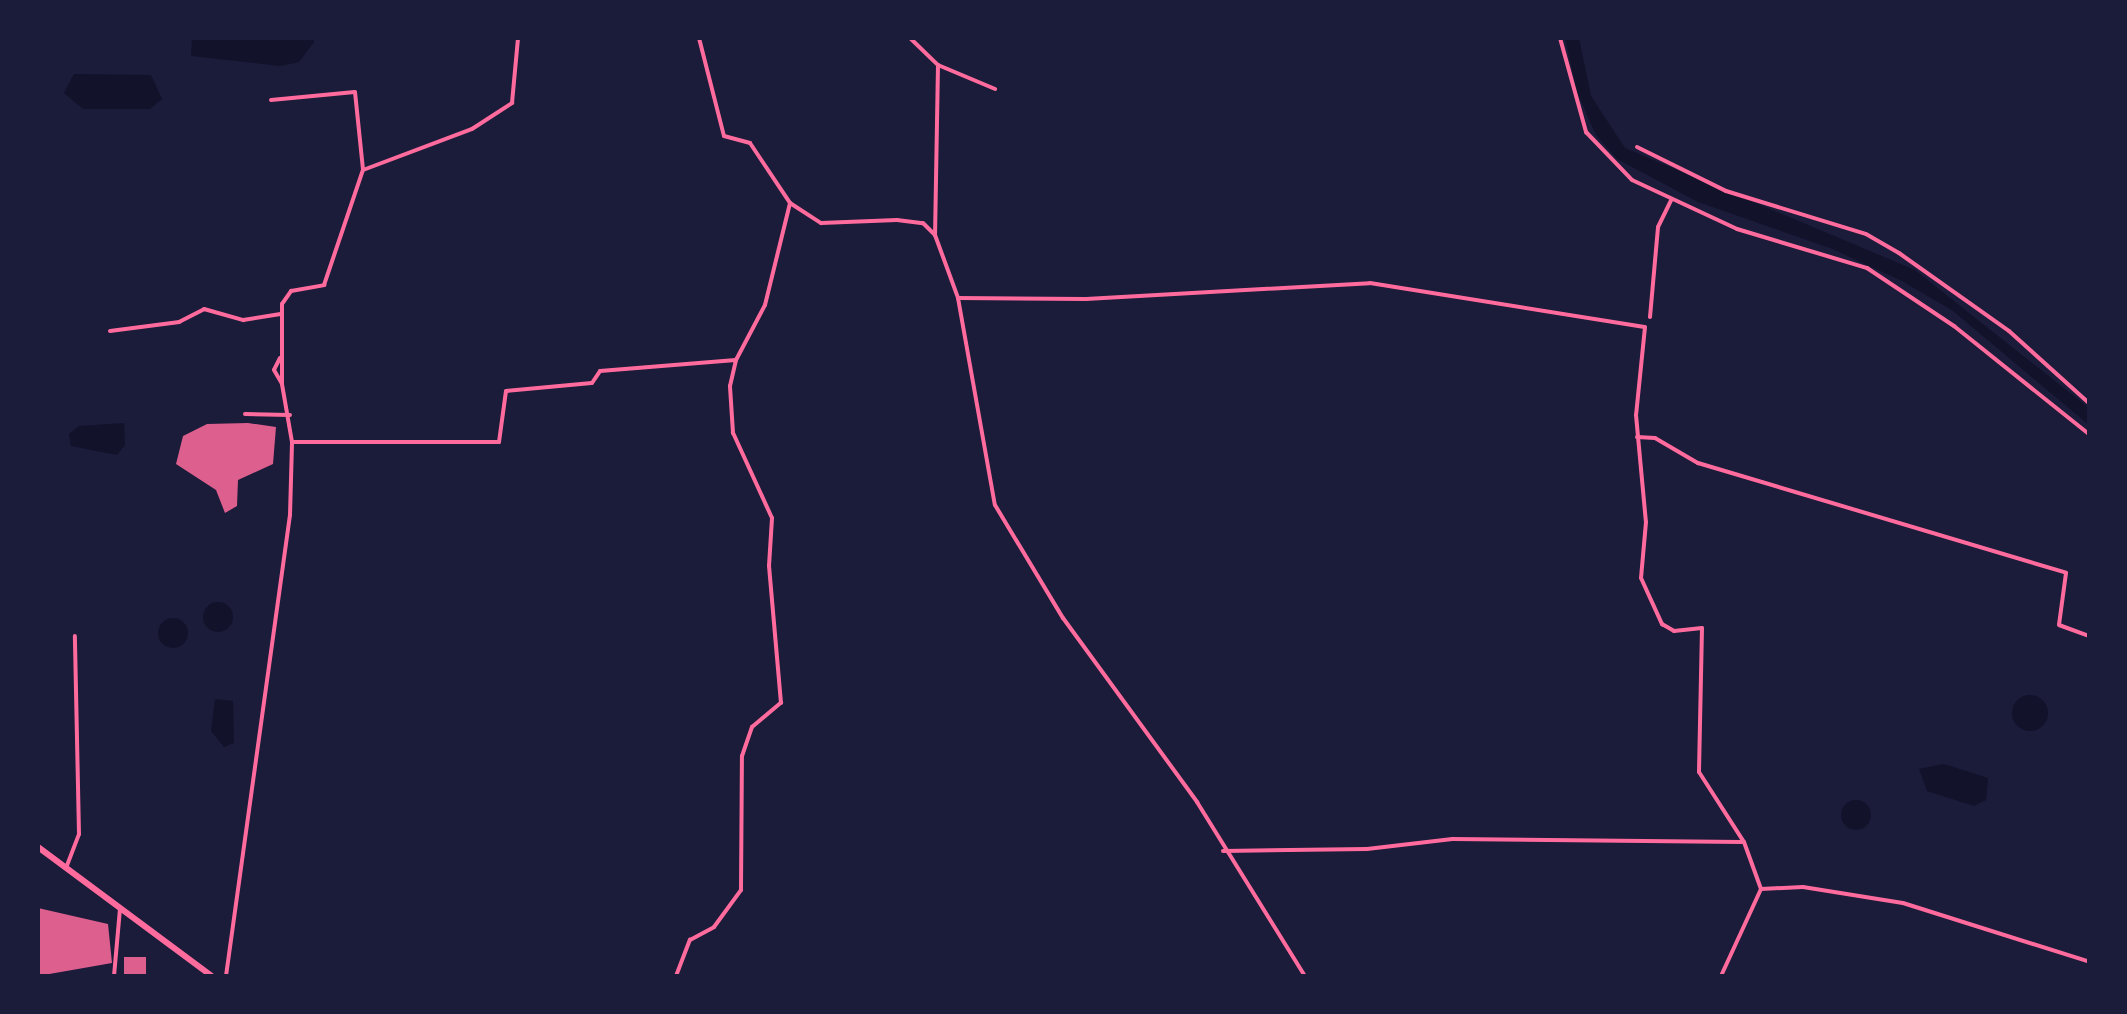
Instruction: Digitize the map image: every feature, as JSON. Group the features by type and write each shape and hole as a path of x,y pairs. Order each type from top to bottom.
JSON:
{"highway":[{"path":"38,847 212,976"}],"street":[{"path":"362,170 472,129 512,103 518,38"},
{"path":"699,38 724,136 750,143 790,203 821,223 898,220 923,223 935,234"},
{"path":"910,38 938,65 995,90"},
{"path":"1560,38 1586,132 1610,164 1671,200 1737,229 1867,268 1954,326 2090,435"},
{"path":"938,65 935,234 958,298 995,505 1063,618 1196,802 1223,851 1306,976"},
{"path":"226,976 286,562 292,442 282,384 281,314 286,294 324,285 362,170 354,92 271,100"},
{"path":"1637,147 1726,191 1866,234 2010,332 2090,404"},
{"path":"1650,317 1658,227 1671,200"},
{"path":"676,976 690,940 714,927 741,890 742,756 752,727 780,703 769,566 772,518 733,434 736,360 765,305 790,203"},
{"path":"958,298 1086,299 1370,282 1646,327 1637,438 1646,522 1641,578 1662,624 1674,631 1702,628 1699,772 1744,842 1761,889 1721,976"},
{"path":"110,331 179,322 204,309 243,320 281,314"},
{"path":"292,442 498,442 506,391 592,383 600,371 736,360"},
{"path":"245,414 290,414"},
{"path":"1637,438 1655,438 1698,463 2066,573 2059,626 2090,636"},
{"path":"66,868 80,834 75,636"},
{"path":"1223,851 1367,849 1452,839 1715,837 1744,842"},
{"path":"1761,889 1804,887 1902,903 2090,962"},
{"path":"114,976 120,909"}],"shaded area":[{"path":"192,38 313,38 314,42 299,62 280,66 191,56"},
{"path":"1565,38 1579,38 1591,96 1625,148 1915,270 2089,408 2089,425 1953,311 1902,281 1830,248 1698,202 1617,159 1596,135 1577,92"},
{"path":"74,74 151,75 162,99 150,109 83,109 64,93"},
{"path":"124,423 125,445 117,455 71,446 69,434 79,426"},
{"path":"218,602 229,606 233,617 229,628 218,632 207,628 203,617 207,606"},
{"path":"173,618 184,622 188,633 184,644 173,648 162,644 158,633 162,622"},
{"path":"2030,695 2043,700 2048,713 2043,726 2030,731 2017,726 2012,713 2017,700"},
{"path":"215,699 233,701 234,743 224,747 211,731"},
{"path":"1944,764 1988,778 1986,800 1974,806 1927,791 1919,769"},
{"path":"1856,800 1870,809 1871,815 1862,829 1856,830 1842,821 1841,815 1850,801"}],"building":[{"path":"207,424 276,427 273,464 238,480 237,506 225,513 216,490 176,464 183,436"},
{"path":"38,908 108,924 112,963 38,976"},
{"path":"124,957 146,957 146,976 124,976"}]}
